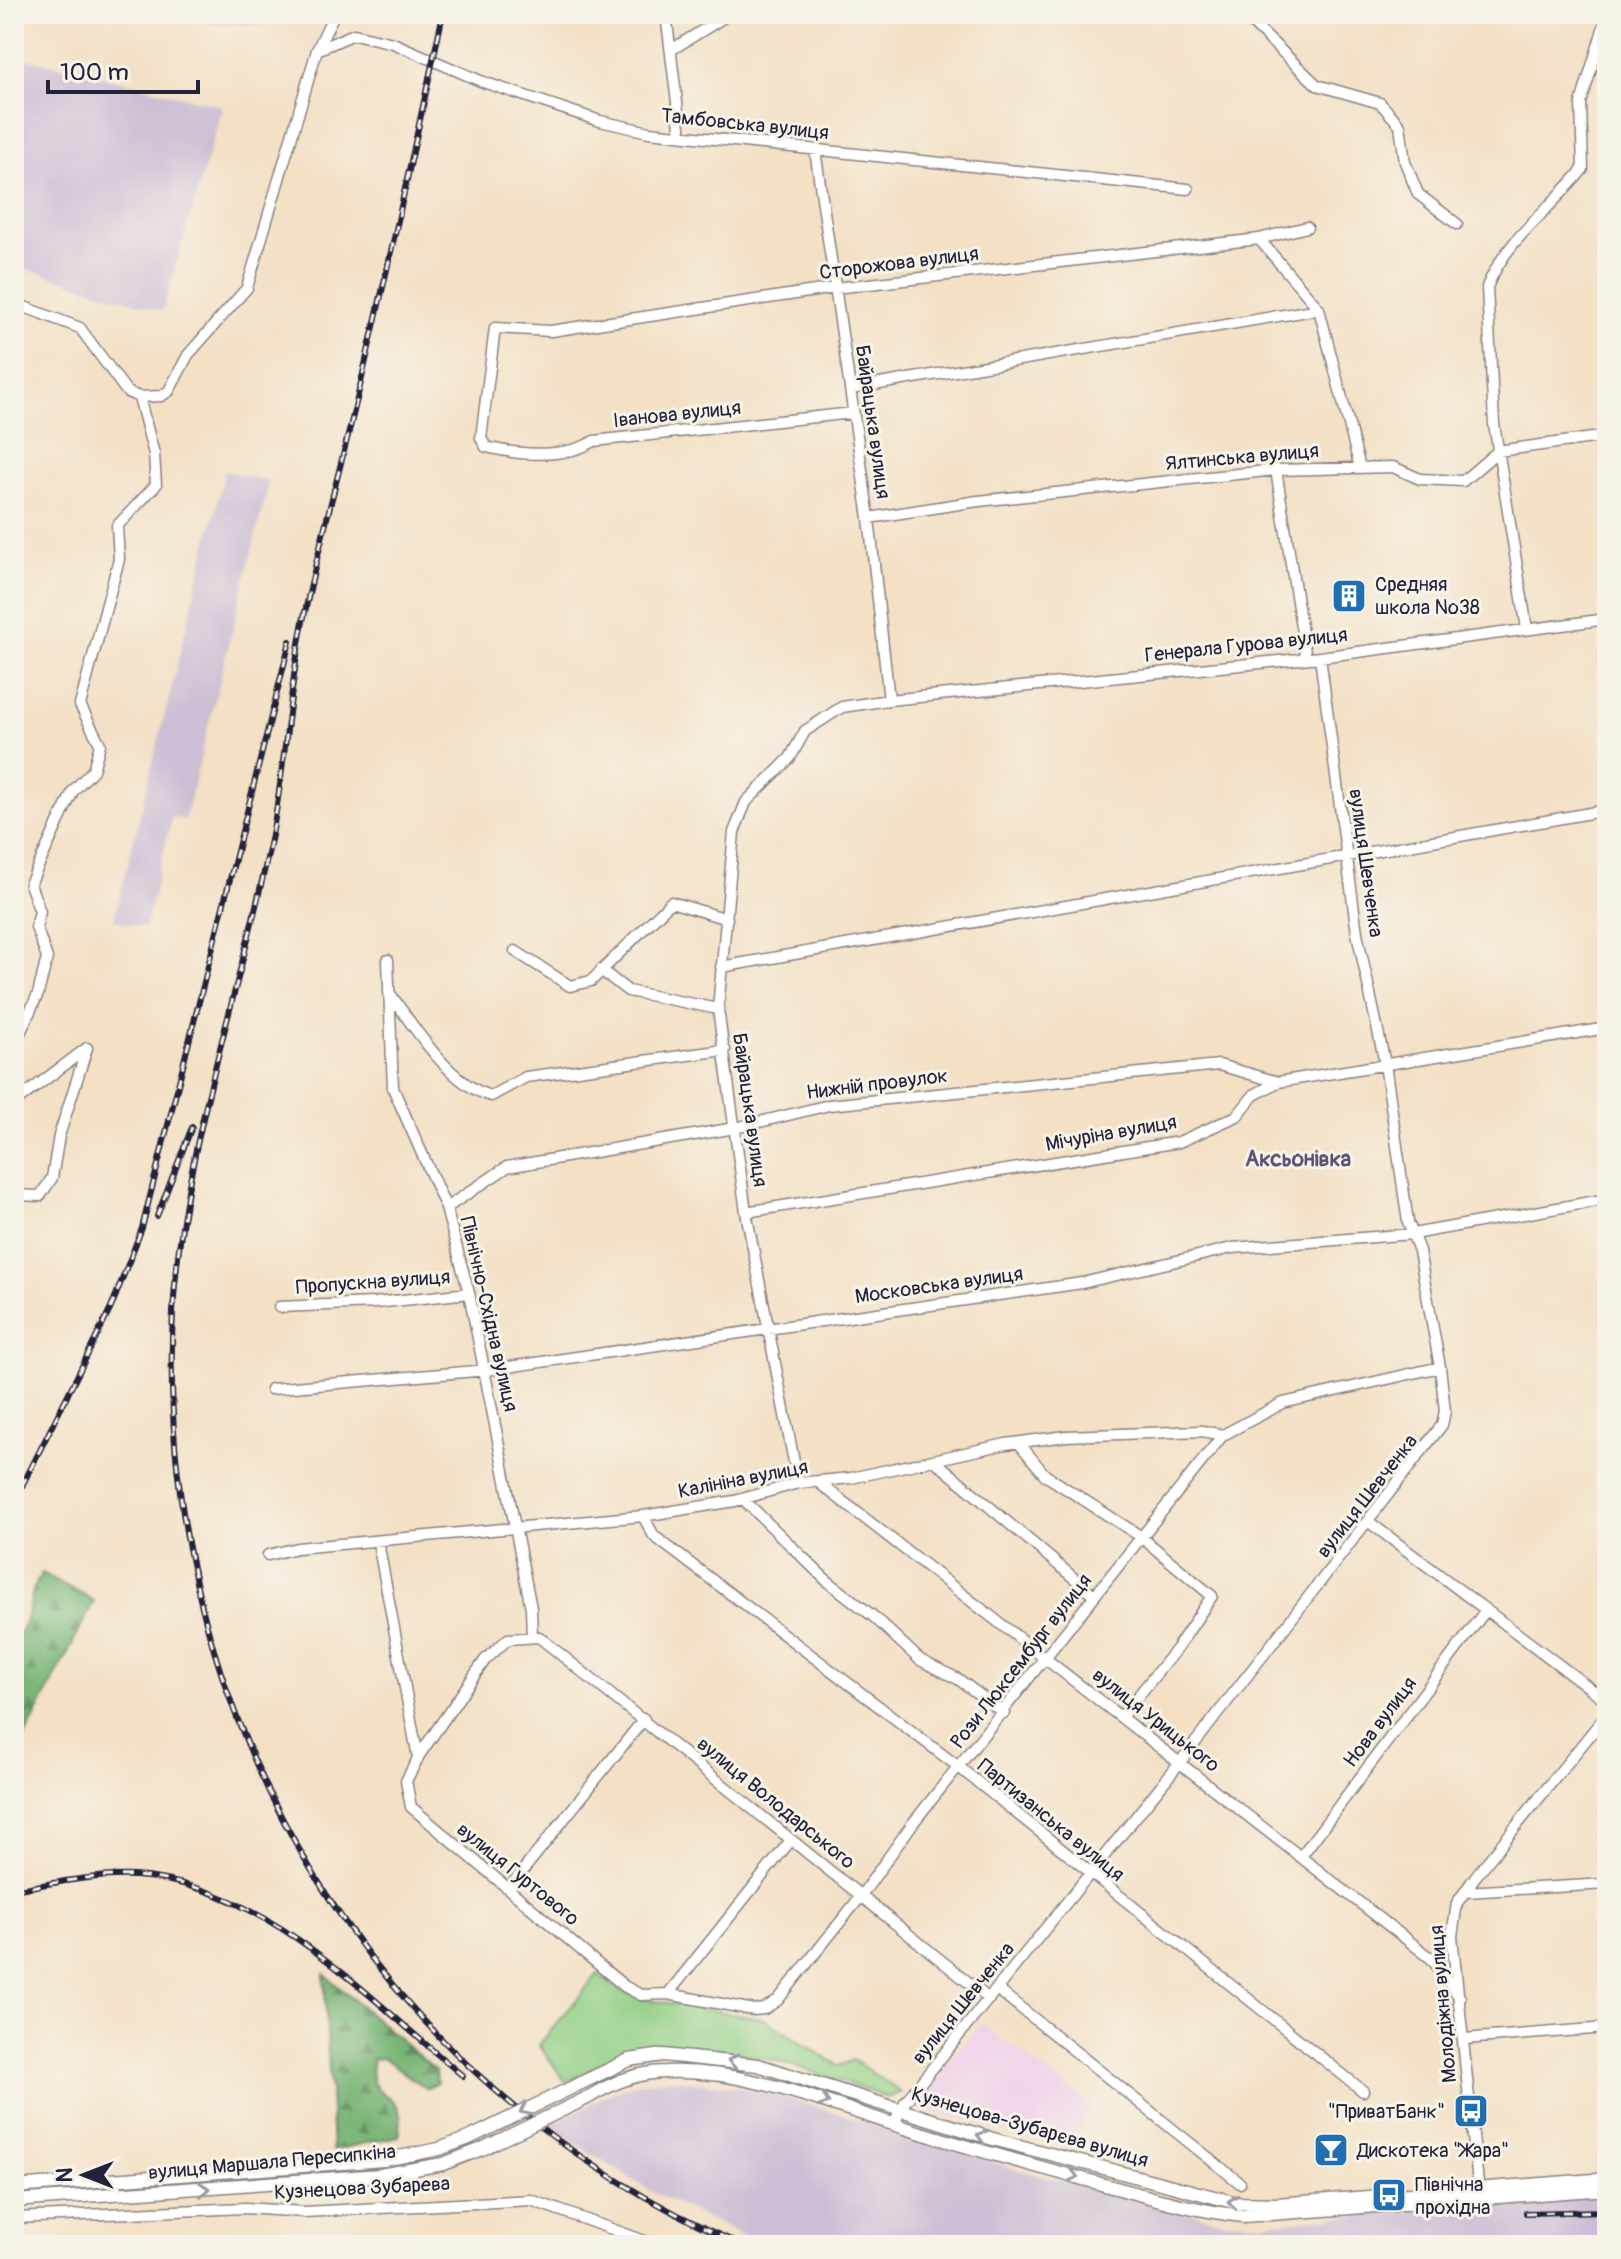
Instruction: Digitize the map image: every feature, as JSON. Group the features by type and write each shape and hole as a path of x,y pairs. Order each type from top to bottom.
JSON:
{"main road":[{"name":"Кузнецова-Зубарєва вулиця","path":"469,2138 629,2060 682,2055 758,2065 1006,2143 1237,2203 1479,2195"},
{"name":"Кузнецова-Зубарєва вулиця","path":"482,2149 632,2077 650,2073 693,2073 797,2093 1021,2162 1225,2214 1266,2216 1479,2195"},
{"name":"вулиця Маршала Пересипкіна","path":"14,2187 384,2160 439,2149 469,2138"},
{"name":"вулиця Маршала Пересипкіна","path":"14,2201 380,2175 443,2164 482,2149"},
{"path":"1479,2195 1607,2179"},
{"path":"1479,2195 1607,2189"}],"street":[{"path":"14,303 80,328 127,392 139,397 161,396 169,391 188,355 247,288 317,50 334,14"},
{"path":"666,14 681,135"},
{"path":"671,50 729,14"},
{"path":"1235,14 1252,23 1317,85 1380,103 1400,125 1405,162 1418,194 1457,224"},
{"path":"1527,629 1498,451 1487,287 1493,271 1540,213 1583,169 1581,103 1607,15"},
{"name":"Тамбовська вулиця","path":"317,50 354,34 393,43 483,82 600,121 681,135 1188,189"},
{"name":"Байрацька вулиця","path":"815,150 869,518 889,700"},
{"name":"Сторожова вулиця","path":"495,328 551,331 835,288 1259,239 1307,227"},
{"path":"1259,239 1319,309 1360,468"},
{"path":"850,389 1319,309"},
{"name":"Іванова вулиця","path":"495,328 481,438 486,447 569,452 594,441 853,413"},
{"path":"14,1046 38,994 47,958 36,927 40,912 30,884 73,791 93,770 100,744 80,705 119,559 117,526 156,485 154,454 139,397"},
{"path":"1498,451 1607,436"},
{"name":"Ялтинська вулиця","path":"869,518 978,501 1276,470 1393,467 1420,479 1463,481 1498,451"},
{"path":"1276,470 1306,658"},
{"name":"Генерала Гурова вулиця","path":"790,758 805,731 842,707 1320,657 1607,619"},
{"name":"вулиця Шевченка","path":"894,2124 900,2111 1181,1761 1442,1425 1445,1411 1440,1367 1419,1251 1408,1222 1385,1064 1357,933 1320,657"},
{"name":"Байрацька вулиця","path":"790,758 746,802 734,832 718,1009 746,1212 798,1483"},
{"path":"721,967 1607,810"},
{"path":"515,951 570,986 591,981 671,902 727,919"},
{"name":"Північно-Східна вулиця","path":"388,960 393,1088 446,1208 469,1293 487,1370 535,1637"},
{"path":"601,970 628,991 718,1009"},
{"path":"388,990 416,1031 442,1060 475,1092 491,1096 526,1077 725,1050"},
{"name":"Мічуріна вулиця","path":"746,1212 1179,1142 1237,1116 1254,1095 1278,1082 1607,1028"},
{"path":"14,1103 87,1048 59,1136 52,1178 40,1196 14,1195"},
{"name":"Нижній провулок","path":"446,1208 507,1167 735,1128 829,1105 1219,1065 1278,1082"},
{"name":"Московська вулиця","path":"271,1389 487,1370 1082,1283 1146,1271 1232,1248 1413,1234 1607,1199"},
{"name":"Пропускна вулиця","path":"279,1307 375,1303 469,1293"},
{"name":"Рози Люксембург вулиця","path":"668,1994 764,2009 778,2000 861,1896 913,1823 1048,1659 1140,1536 1223,1435 1283,1403 1440,1367"},
{"name":"Калініна вулиця","path":"268,1555 297,1548 643,1516 743,1499 798,1483 818,1482 1019,1443 1122,1433 1202,1431 1223,1435"},
{"path":"1019,1443 1045,1475 1140,1536 1212,1596 1177,1648 1122,1716"},
{"path":"934,1460 1094,1595"},
{"name":"вулиця Урицького","path":"818,1482 1432,1959 1460,1998"},
{"path":"743,1499 825,1579 874,1617 920,1660 958,1679 1004,1713"},
{"name":"Партизанська вулиця","path":"643,1516 654,1536 960,1768 1363,2091"},
{"path":"1369,1522 1607,1701"},
{"name":"вулиця Гуртового","path":"378,1542 418,1758 406,1781 411,1807 631,1991 641,1995 668,1994"},
{"name":"Нова вулиця","path":"1302,1855 1486,1610"},
{"path":"418,1758 485,1660 508,1639 535,1637"},
{"name":"вулиця Володарського","path":"535,1637 644,1719 989,1999"},
{"name":"Молодіжна вулиця","path":"1479,2195 1451,1924 1457,1903 1465,1892 1607,1714"},
{"path":"509,1888 644,1719"},
{"path":"668,1994 791,1840"},
{"path":"1465,1892 1607,1884"},
{"path":"997,1989 1240,2183"},
{"path":"1464,2039 1607,2028"},
{"name":"Кузнецова Зубарева","path":"14,2218 245,2208 282,2212 531,2200 656,2245"}],"shaded area":[{"path":"187,14 272,14 268,25 211,23"},
{"path":"28,59 223,106 162,311 14,265 14,177 21,149 14,145 14,110"},
{"path":"225,471 269,482 185,820 172,817 145,928 114,920"},
{"path":"981,2023 1093,2106 1067,2148 913,2106"},
{"path":"669,2079 738,2087 795,2100 1019,2170 1224,2221 1266,2223 1607,2196 1607,2245 762,2245 652,2192 548,2126 610,2093 634,2084"}],"green space":[{"path":"42,1573 94,1601 14,1758 14,1639 25,1623 34,1589"},
{"path":"324,1974 436,2071 437,2083 425,2088 384,2058 373,2059 373,2081 397,2107 400,2115 399,2136 333,2150"},
{"path":"598,1974 620,1990 644,1999 764,2019 839,2066 853,2060 901,2093 887,2098 794,2066 724,2050 690,2047 657,2047 627,2053 566,2082 539,2045"}],"railway":[{"path":"443,14 377,314 305,612 272,835 188,1191 173,1312 176,1460 201,1604 246,1741 311,1869 394,1986 494,2089 610,2176 742,2245"},
{"path":"14,1502 111,1308 142,1228 290,641"},
{"path":"157,1216 192,1127"},
{"path":"14,1890 90,1878 135,1876 183,1884 228,1900 271,1922 312,1950 352,1980 463,2076"},
{"path":"1526,2213 1607,2211"}],"place":[{"name":"Средняя школа №38","path":"1349,596"},
{"name":"\"ПриватБанк\"","path":"1471,2111"},
{"name":"Дискотека \"Жара\"","path":"1331,2150"},
{"name":"Північна прохідна","path":"1389,2195"}],"district":[{"name":"Аксьонівка","path":"1298,1159"}]}
